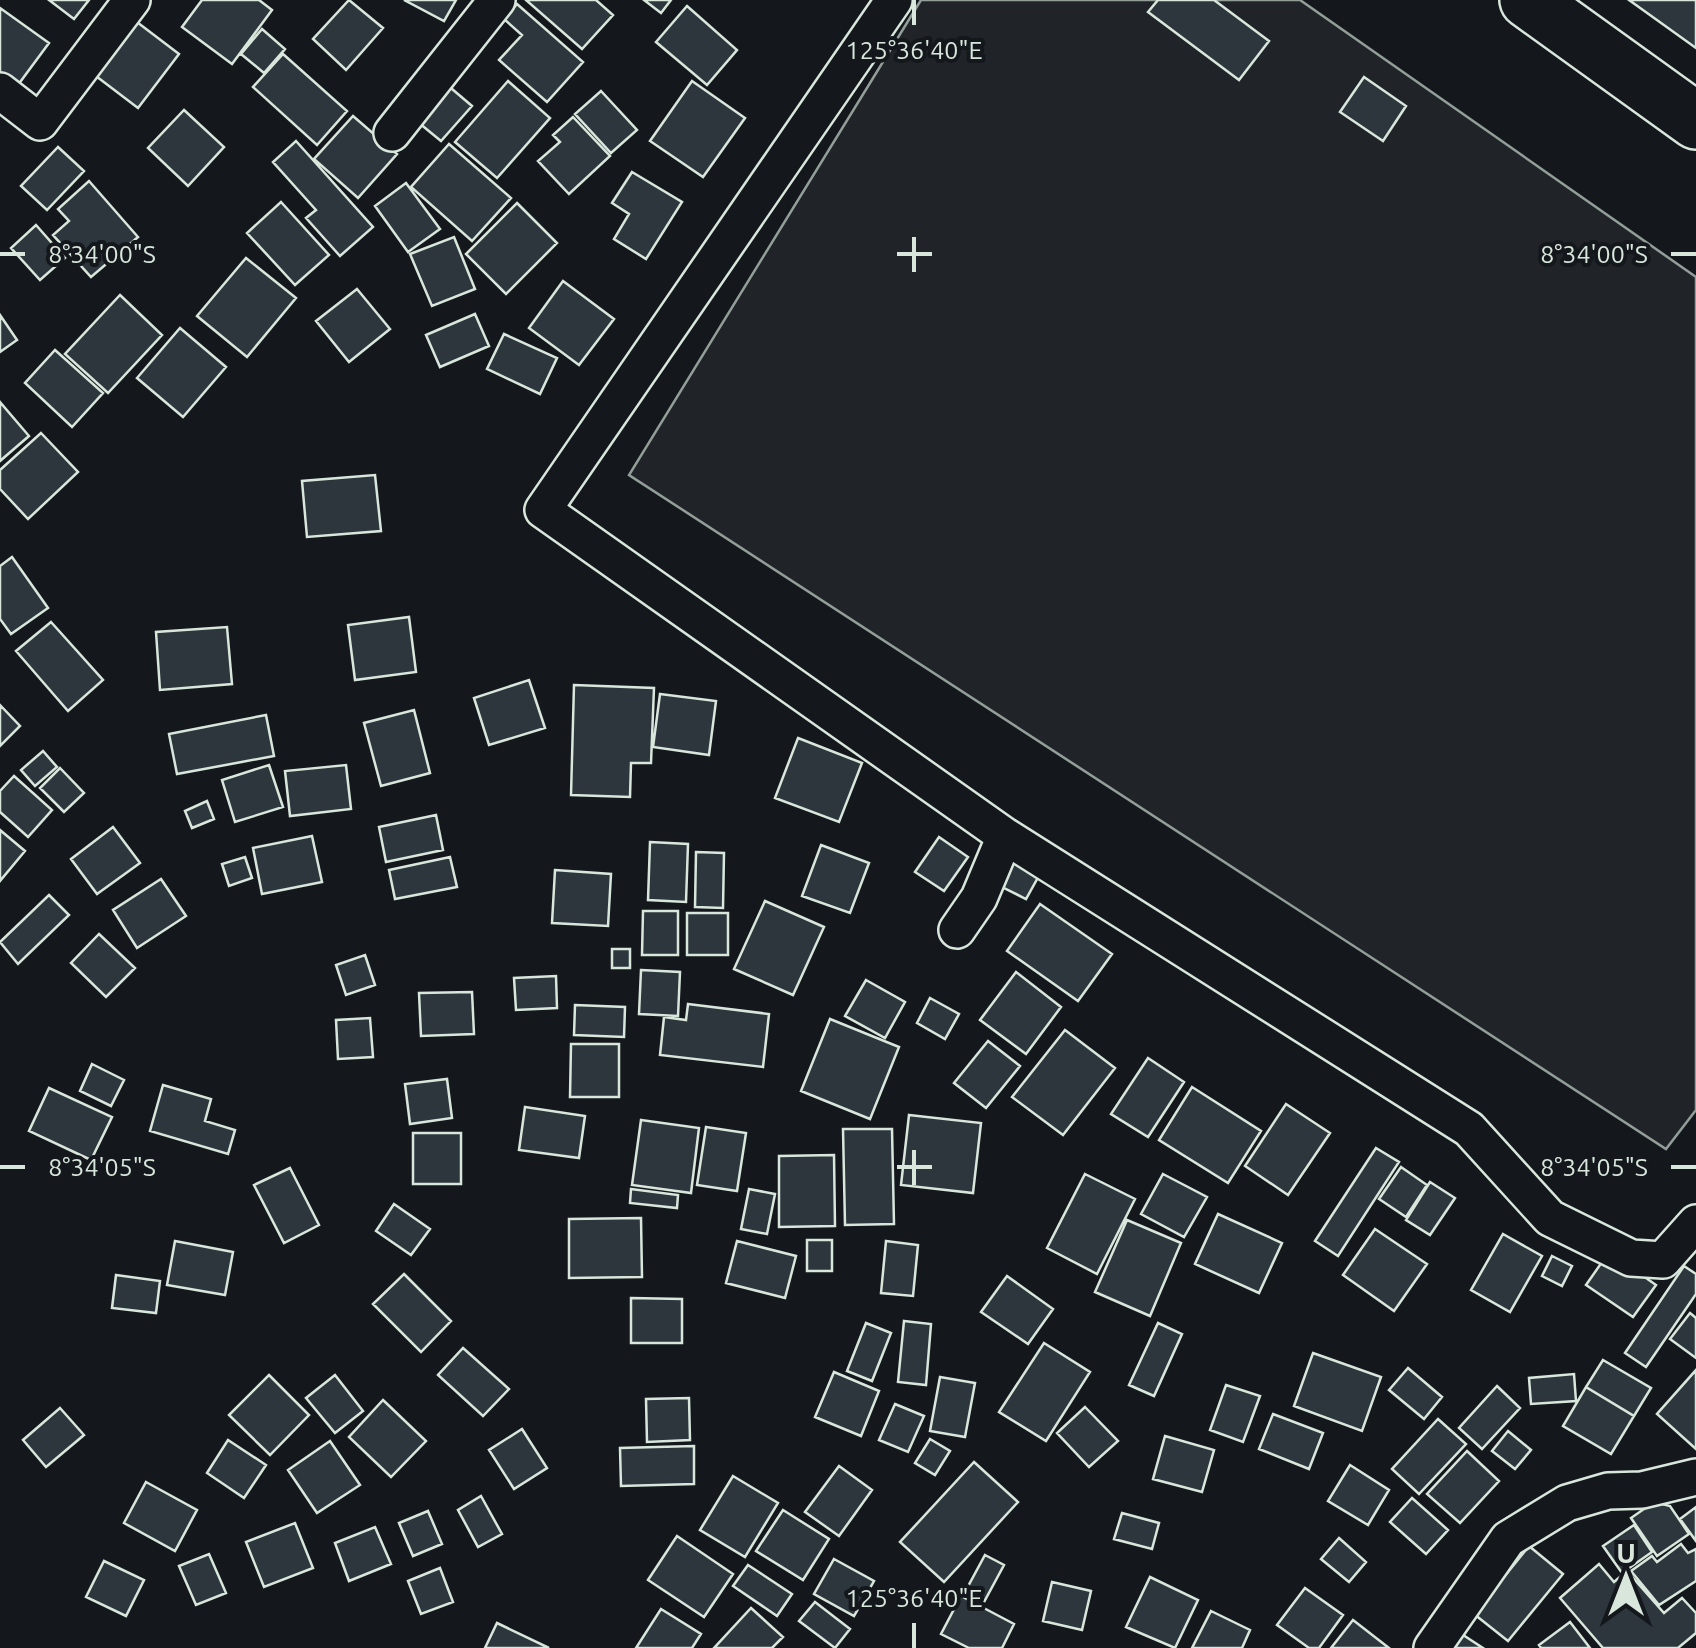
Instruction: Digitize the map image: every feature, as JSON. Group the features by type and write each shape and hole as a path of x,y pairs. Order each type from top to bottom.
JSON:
{"main road":[{"path":"1528,0 1696,120"}],"street":[{"path":"0,91 40,122 132,0"},
{"path":"392,133 497,0"},
{"path":"894,0 543,510 1005,836 1469,1129 1550,1218 1631,1258 1664,1260 1696,1223"},
{"path":"957,930 979,898 1005,836"},
{"path":"1432,1648 1508,1539 1566,1503 1608,1491 1642,1490 1696,1477"}],"shaded area":[{"path":"921,0 1300,0 1696,277 1696,1110 1666,1149 629,475"}],"building":[{"path":"49,0 89,0 74,19"},
{"path":"202,0 259,0 272,10 232,64 182,27"},
{"path":"349,0 383,28 346,70 313,39"},
{"path":"404,0 456,0 444,21"},
{"path":"526,0 596,0 613,15 582,49"},
{"path":"644,0 671,0 661,13"},
{"path":"1158,0 1214,0 1269,41 1239,80 1148,12"},
{"path":"1629,0 1696,0 1696,48"},
{"path":"517,4 583,62 547,102 499,60 522,35 504,19"},
{"path":"687,6 737,50 707,85 656,42"},
{"path":"0,8 49,43 12,93 0,85"},
{"path":"129,16 179,54 138,108 88,70"},
{"path":"262,29 285,49 264,73 241,54"},
{"path":"283,54 347,111 317,145 253,87"},
{"path":"1364,77 1406,106 1383,141 1340,112"},
{"path":"508,81 550,118 497,178 455,142"},
{"path":"692,81 745,118 703,177 650,141"},
{"path":"445,83 472,106 441,141 413,118"},
{"path":"601,91 637,130 611,153 575,114"},
{"path":"184,110 224,147 188,186 148,148"},
{"path":"353,116 397,154 358,198 314,159"},
{"path":"573,117 610,156 569,194 538,161 560,142 553,135"},
{"path":"296,141 373,227 340,256 306,218 316,210 273,162"},
{"path":"449,144 511,198 472,241 411,187"},
{"path":"58,147 84,171 47,210 21,186"},
{"path":"632,172 682,202 646,259 614,239 629,214 612,203"},
{"path":"89,181 138,237 91,277 53,235 69,221 58,209"},
{"path":"406,183 440,229 408,252 375,206"},
{"path":"281,202 329,255 295,285 247,233"},
{"path":"517,203 557,243 506,294 466,254"},
{"path":"36,225 65,258 40,280 11,248"},
{"path":"454,237 475,289 432,306 410,254"},
{"path":"246,258 296,298 247,357 197,316"},
{"path":"563,281 614,319 579,365 529,328"},
{"path":"357,289 390,329 349,362 316,321"},
{"path":"120,295 162,335 108,393 65,354"},
{"path":"475,314 489,346 440,367 426,335"},
{"path":"0,315 17,340 0,352"},
{"path":"180,328 226,367 183,417 137,378"},
{"path":"504,334 557,358 540,394 487,369"},
{"path":"55,350 103,393 72,427 25,383"},
{"path":"0,402 29,436 0,461"},
{"path":"41,433 78,472 28,519 0,489 0,470"},
{"path":"375,475 381,531 307,537 302,481"},
{"path":"12,557 48,608 11,634 0,619 0,566"},
{"path":"409,617 416,672 355,680 348,625"},
{"path":"51,622 103,680 68,711 16,651"},
{"path":"227,627 232,684 160,690 156,632"},
{"path":"529,680 545,728 489,745 474,698"},
{"path":"574,685 654,688 651,763 631,763 630,797 571,795"},
{"path":"660,694 716,701 709,755 653,747"},
{"path":"0,705 20,726 0,746"},
{"path":"414,710 430,773 381,786 364,723"},
{"path":"266,715 274,756 177,774 169,734"},
{"path":"798,738 862,763 839,822 775,798"},
{"path":"43,751 57,767 35,786 21,770"},
{"path":"269,765 283,807 235,822 222,780"},
{"path":"346,765 351,809 290,816 285,771"},
{"path":"60,768 84,793 64,812 40,788"},
{"path":"14,776 52,810 28,837 0,812 0,791"},
{"path":"207,801 214,819 192,828 185,811"},
{"path":"436,815 443,850 386,862 379,827"},
{"path":"113,827 140,863 97,894 71,859"},
{"path":"0,830 25,851 0,881"},
{"path":"312,836 322,882 262,894 253,848"},
{"path":"939,837 968,857 944,891 915,872"},
{"path":"650,842 688,844 686,902 648,900"},
{"path":"821,845 869,863 850,913 802,896"},
{"path":"696,852 724,853 723,908 695,907"},
{"path":"245,857 252,878 229,886 222,864"},
{"path":"450,857 457,887 395,899 389,870"},
{"path":"1015,858 1041,872 1026,899 1000,886"},
{"path":"555,870 611,874 608,926 552,923"},
{"path":"161,879 186,916 137,948 113,910"},
{"path":"49,895 69,915 18,964 0,942"},
{"path":"765,901 824,927 793,995 734,969"},
{"path":"1040,904 1112,954 1078,1001 1007,951"},
{"path":"643,911 678,911 678,955 642,955"},
{"path":"687,913 728,913 728,955 687,955"},
{"path":"99,934 135,968 106,997 71,963"},
{"path":"612,949 630,949 630,968 612,968"},
{"path":"365,955 375,985 346,995 336,965"},
{"path":"641,970 680,972 678,1016 639,1014"},
{"path":"1016,972 1061,1007 1026,1054 980,1020"},
{"path":"556,976 557,1008 516,1010 514,978"},
{"path":"866,980 905,1002 885,1038 845,1016"},
{"path":"472,992 474,1034 421,1036 419,993"},
{"path":"930,998 959,1014 945,1039 917,1023"},
{"path":"688,1004 769,1014 763,1067 660,1055 664,1017 686,1020"},
{"path":"575,1005 625,1007 624,1037 574,1035"},
{"path":"370,1018 373,1057 338,1059 336,1020"},
{"path":"830,1019 899,1047 870,1119 801,1091"},
{"path":"1065,1030 1115,1068 1063,1135 1012,1097"},
{"path":"988,1041 1020,1066 986,1108 954,1083"},
{"path":"571,1044 619,1044 619,1097 570,1097"},
{"path":"1148,1058 1184,1082 1148,1137 1111,1114"},
{"path":"92,1064 124,1080 111,1106 80,1091"},
{"path":"447,1079 452,1118 410,1124 405,1084"},
{"path":"163,1085 211,1099 205,1121 235,1130 228,1154 150,1131"},
{"path":"1192,1087 1261,1131 1228,1183 1159,1140"},
{"path":"49,1088 112,1117 91,1160 29,1131"},
{"path":"1286,1104 1330,1133 1288,1195 1245,1166"},
{"path":"525,1107 585,1116 579,1158 519,1150"},
{"path":"909,1115 981,1123 973,1193 901,1185"},
{"path":"641,1120 699,1128 691,1193 632,1185"},
{"path":"706,1127 746,1133 737,1191 697,1185"},
{"path":"843,1129 892,1129 894,1224 845,1225"},
{"path":"413,1133 461,1133 461,1184 413,1184"},
{"path":"1376,1148 1399,1162 1338,1256 1315,1241"},
{"path":"834,1155 835,1226 779,1227 779,1156"},
{"path":"1401,1167 1427,1185 1406,1217 1379,1199"},
{"path":"290,1168 319,1225 284,1243 254,1185"},
{"path":"1085,1174 1135,1199 1097,1274 1047,1248"},
{"path":"1163,1174 1207,1197 1184,1237 1141,1214"},
{"path":"1430,1182 1455,1198 1430,1235 1406,1220"},
{"path":"631,1189 678,1195 677,1208 630,1203"},
{"path":"749,1189 775,1194 767,1234 741,1229"},
{"path":"394,1204 430,1229 411,1255 376,1231"},
{"path":"1218,1214 1282,1243 1259,1293 1195,1264"},
{"path":"641,1218 642,1277 569,1278 569,1219"},
{"path":"1127,1220 1181,1243 1150,1316 1095,1292"},
{"path":"1375,1229 1427,1264 1394,1311 1343,1275"},
{"path":"1503,1234 1542,1256 1510,1312 1471,1290"},
{"path":"807,1240 832,1240 832,1271 807,1271"},
{"path":"175,1241 233,1252 225,1295 167,1285"},
{"path":"737,1241 796,1256 785,1298 726,1283"},
{"path":"886,1241 918,1245 913,1296 881,1293"},
{"path":"1609,1252 1656,1285 1633,1317 1586,1285"},
{"path":"1552,1256 1572,1266 1562,1286 1542,1276"},
{"path":"1684,1266 1696,1274 1696,1294 1646,1367 1625,1353"},
{"path":"404,1274 451,1321 421,1352 373,1304"},
{"path":"116,1275 160,1281 156,1313 112,1308"},
{"path":"1007,1276 1053,1309 1028,1344 981,1312"},
{"path":"631,1298 682,1299 682,1343 631,1343"},
{"path":"1690,1313 1696,1318 1696,1358 1670,1339"},
{"path":"904,1321 931,1324 926,1385 898,1382"},
{"path":"866,1323 891,1333 872,1381 847,1371"},
{"path":"1158,1323 1182,1334 1154,1396 1129,1385"},
{"path":"1044,1343 1090,1372 1046,1441 999,1412"},
{"path":"463,1348 509,1389 483,1416 438,1375"},
{"path":"1313,1353 1381,1377 1362,1431 1294,1406"},
{"path":"1603,1360 1651,1388 1634,1416 1586,1387"},
{"path":"1408,1368 1442,1397 1424,1419 1389,1390"},
{"path":"1696,1370 1696,1449 1657,1414"},
{"path":"834,1372 879,1391 861,1436 815,1417"},
{"path":"1574,1374 1576,1401 1531,1404 1529,1378"},
{"path":"269,1375 309,1415 270,1455 229,1415"},
{"path":"335,1375 363,1411 335,1433 306,1398"},
{"path":"940,1377 975,1383 965,1437 930,1431"},
{"path":"1226,1385 1260,1396 1243,1442 1210,1430"},
{"path":"1497,1386 1520,1408 1482,1449 1459,1428"},
{"path":"1586,1387 1634,1416 1611,1454 1563,1426"},
{"path":"689,1398 690,1440 647,1442 646,1399"},
{"path":"383,1400 426,1441 391,1477 349,1437"},
{"path":"895,1404 924,1416 908,1452 879,1440"},
{"path":"1085,1407 1118,1441 1089,1467 1057,1433"},
{"path":"60,1408 84,1435 46,1467 23,1440"},
{"path":"1273,1414 1323,1433 1309,1469 1259,1449"},
{"path":"1438,1419 1466,1444 1419,1494 1392,1469"},
{"path":"522,1429 547,1468 514,1489 489,1450"},
{"path":"1508,1431 1531,1450 1515,1469 1492,1451"},
{"path":"1165,1436 1214,1450 1202,1492 1153,1479"},
{"path":"930,1439 950,1451 935,1475 915,1463"},
{"path":"228,1440 266,1465 244,1498 207,1473"},
{"path":"330,1441 360,1485 317,1513 288,1470"},
{"path":"694,1446 694,1484 621,1486 620,1448"},
{"path":"1467,1451 1499,1481 1460,1523 1427,1494"},
{"path":"974,1462 1018,1502 944,1582 900,1542"},
{"path":"1350,1465 1389,1490 1368,1525 1328,1501"},
{"path":"839,1466 872,1490 839,1536 805,1512"},
{"path":"733,1476 778,1503 745,1557 700,1530"},
{"path":"146,1482 197,1510 175,1551 124,1523"},
{"path":"481,1496 502,1534 478,1547 458,1510"},
{"path":"1412,1498 1448,1530 1426,1554 1390,1522"},
{"path":"1654,1502 1670,1506 1689,1534 1657,1556 1631,1518"},
{"path":"1696,1507 1696,1541 1680,1519"},
{"path":"783,1510 829,1539 803,1580 756,1551"},
{"path":"428,1511 442,1544 413,1556 399,1523"},
{"path":"1122,1513 1159,1523 1152,1549 1114,1539"},
{"path":"295,1523 313,1568 264,1587 246,1542"},
{"path":"1634,1525 1652,1552 1622,1573 1603,1546"},
{"path":"375,1527 391,1564 349,1581 335,1543"},
{"path":"677,1536 733,1574 704,1617 648,1580"},
{"path":"1339,1538 1366,1562 1349,1582 1321,1559"},
{"path":"1681,1544 1688,1553 1696,1549 1696,1581 1659,1605 1631,1571 1652,1556 1657,1562"},
{"path":"1529,1546 1563,1574 1508,1641 1474,1614"},
{"path":"209,1554 226,1593 196,1605 179,1566"},
{"path":"985,1555 1004,1565 984,1602 965,1592"},
{"path":"834,1559 874,1581 854,1616 814,1594"},
{"path":"104,1561 144,1580 126,1616 86,1597"},
{"path":"1599,1564 1614,1582 1627,1571 1664,1613 1682,1598 1696,1613 1696,1633 1678,1648 1603,1648 1560,1598"},
{"path":"748,1565 792,1594 777,1616 733,1586"},
{"path":"440,1568 453,1602 421,1614 408,1581"},
{"path":"1150,1577 1198,1600 1175,1648 1126,1627"},
{"path":"1052,1582 1091,1591 1082,1630 1043,1621"},
{"path":"1305,1588 1343,1615 1319,1648 1309,1648 1277,1625"},
{"path":"961,1596 1014,1624 1002,1648 969,1648 941,1634"},
{"path":"815,1602 850,1629 835,1648 799,1621"},
{"path":"751,1608 783,1637 772,1648 714,1648"},
{"path":"661,1609 701,1634 692,1648 636,1648"},
{"path":"1211,1611 1250,1630 1242,1648 1192,1648"},
{"path":"1353,1620 1389,1648 1331,1648"},
{"path":"1570,1622 1590,1648 1541,1648 1539,1645"},
{"path":"497,1623 549,1648 485,1648"},
{"path":"1457,1631 1483,1648 1446,1648"}]}
